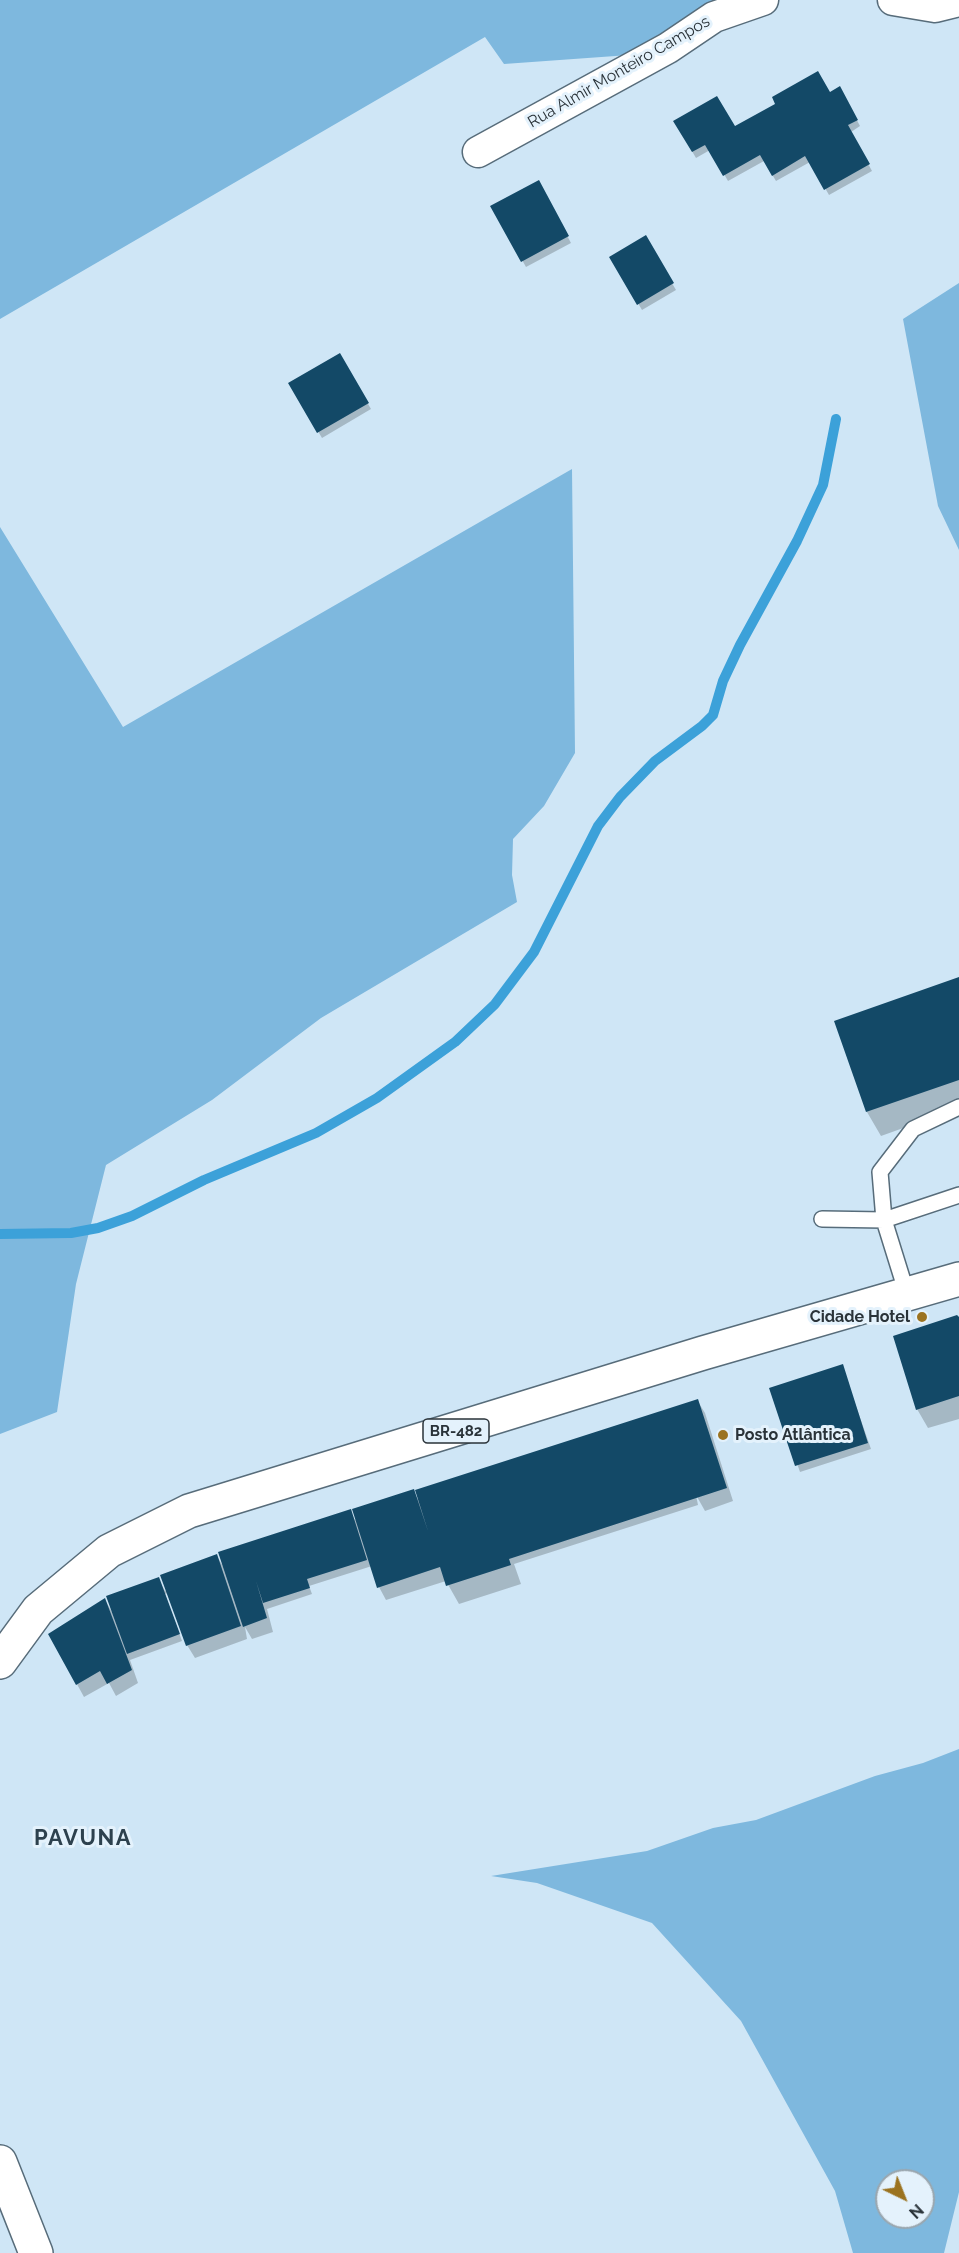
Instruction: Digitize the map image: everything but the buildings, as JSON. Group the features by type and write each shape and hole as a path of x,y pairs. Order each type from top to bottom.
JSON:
{"highway":[{"name":"BR-482","path":"0,1662 38,1610 109,1551 189,1510 703,1353 959,1279"},
{"path":"0,2162 36,2253"}],"street":[{"name":"Rua Almir Monteiro Campos","path":"478,152 668,48 714,17 763,0"},
{"path":"894,0 935,7 959,1"}],"lane":[{"path":"907,1294 885,1220 880,1172 914,1129 959,1107"},
{"path":"822,1219 885,1220 959,1195"}],"shaded area":[{"path":"0,0 775,0 671,52 504,64 485,37 0,319"},
{"path":"959,283 959,550 938,506 903,319"},
{"path":"572,469 575,753 544,806 513,839 512,875 517,902 321,1018 212,1100 106,1165 76,1284 57,1412 0,1434 0,527 123,727"},
{"path":"959,1749 959,2192 944,2253 853,2253 835,2191 741,2021 652,1923 537,1883 491,1876 647,1851 713,1828 756,1820 875,1776 923,1763"}],"waterway":[{"path":"0,1234 71,1233 98,1228 132,1216 204,1180 316,1133 377,1098 455,1042 495,1004 534,952 598,826 620,797 655,761 713,715 723,681 740,645 797,541 823,485 836,419"}],"place":[{"name":"Cidade Hotel","path":"922,1317"},
{"name":"Posto Atlântica","path":"723,1435"}],"district":[{"name":"PAVUNA","path":"83,1838"}]}
